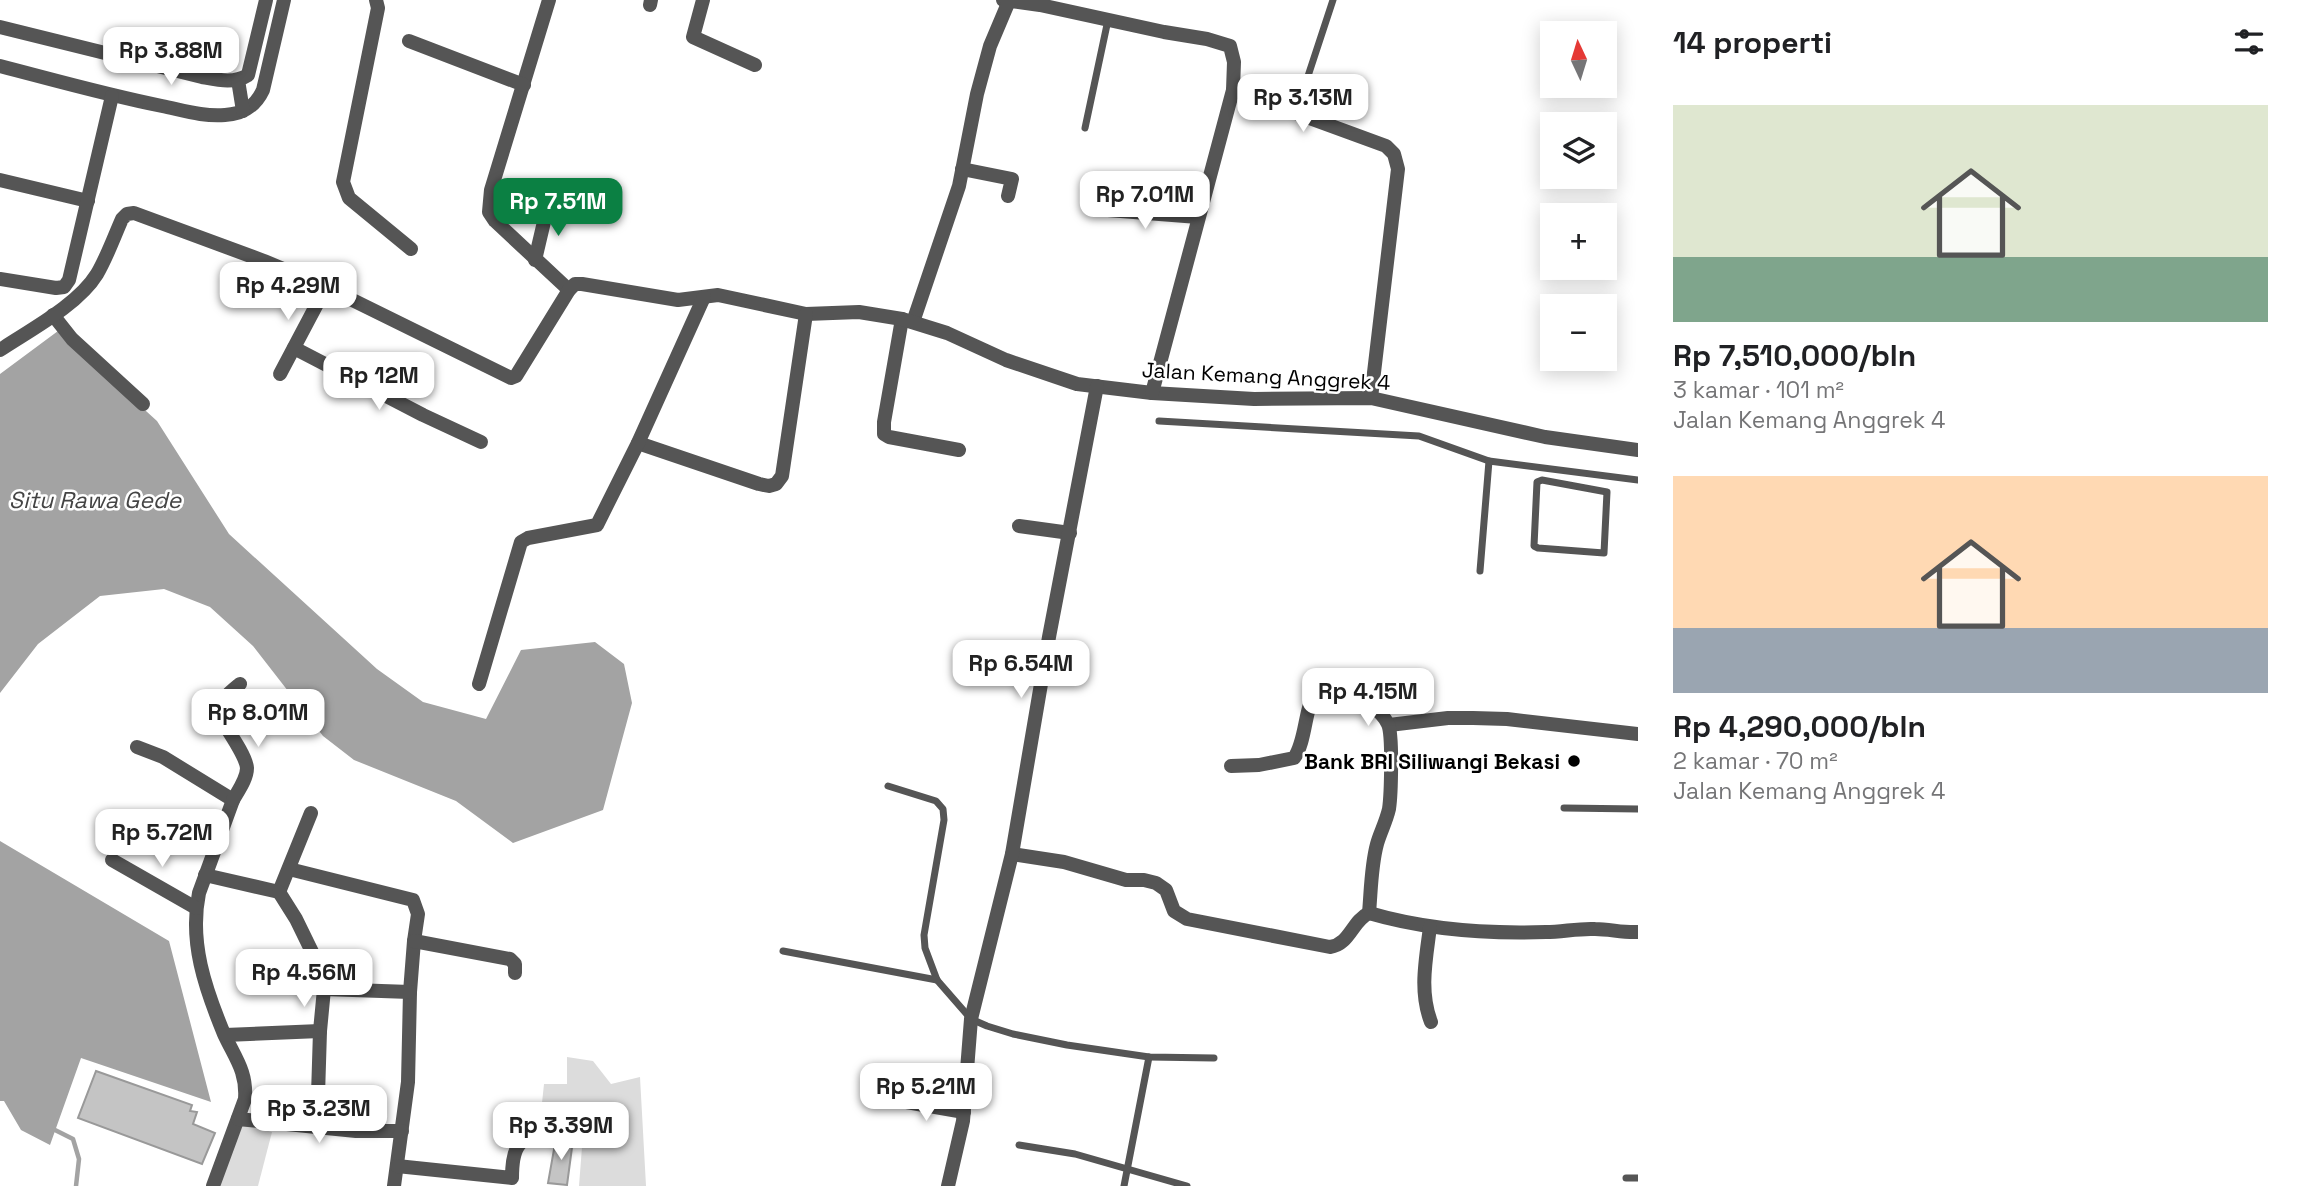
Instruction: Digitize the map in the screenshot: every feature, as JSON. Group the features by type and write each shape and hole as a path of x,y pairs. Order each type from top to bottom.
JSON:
{"street":[{"path":"0,27 202,77 224,81 238,80 248,75 266,0"},
{"path":"0,66 112,96 209,116 228,115 250,109 263,90 284,0"},
{"path":"376,0 378,8 343,182 349,198 411,249"},
{"path":"0,350 86,288 97,273 122,219 127,214 134,213 326,287 511,378 516,376 569,290 495,221 489,212 549,0"},
{"path":"703,0 693,37 755,65"},
{"path":"959,450 888,437 884,434 884,422 908,321 936,258 962,169 990,46 1006,1 1041,2 1108,20 1230,46 1234,62 1233,90 1152,393"},
{"path":"409,41 524,85"},
{"path":"238,80 243,111"},
{"path":"1233,90 1386,146 1394,154 1398,169 1371,398"},
{"path":"0,279 56,288 64,286 69,280 112,96"},
{"path":"962,169 1012,179 1008,196"},
{"path":"0,180 88,201"},
{"path":"535,260 547,209"},
{"path":"1095,209 1198,217"},
{"name":"Jalan Kemang Anggrek 4","path":"569,290 575,284 582,284 678,300 718,295 806,314 859,312 908,321 947,333 1006,360 1077,384 1152,393 1254,400 1371,398 1545,437 1638,450"},
{"path":"280,374 326,287"},
{"path":"480,684 521,542 527,538 597,525 638,443 704,297"},
{"path":"638,443 759,484 776,484 782,476 806,314"},
{"path":"52,315 72,339 143,404"},
{"path":"294,348 481,442"},
{"path":"948,1186 964,1112 971,1019 1012,854 1049,637 1097,386"},
{"path":"1019,526 1070,533"},
{"path":"213,1186 245,1099 243,1072 225,1035 199,961 195,908 205,875 247,768 219,716 220,703 240,684"},
{"path":"1231,765 1258,765 1294,758 1301,749 1310,703 1315,696 1325,695 1366,702 1389,726 1389,808 1374,863 1369,913"},
{"path":"1389,726 1473,718 1507,719 1638,734"},
{"path":"137,747 163,757 233,800"},
{"path":"279,892 311,813"},
{"path":"1012,854 1065,862 1126,880 1156,883 1166,890 1174,911 1187,919 1330,947 1343,943 1360,917 1369,913 1430,927 1485,932 1595,929 1621,933 1638,932"},
{"path":"112,860 195,908"},
{"path":"289,869 413,900 417,906 410,992 408,1082 394,1186"},
{"path":"205,875 279,892 316,960 324,989 317,1127"},
{"path":"1430,927 1424,1000 1431,1022"},
{"path":"414,942 510,959 515,964 515,972"},
{"path":"324,989 410,992"},
{"path":"225,1035 320,1031"},
{"path":"895,1100 964,1112"},
{"path":"238,1119 356,1131 401,1131"},
{"path":"397,1166 512,1178 513,1160 521,1141 531,1135 547,1133"}],"lane":[{"path":"1308,76 1333,0"},
{"path":"1085,128 1108,20"},
{"path":"1159,421 1419,436 1489,461 1638,480"},
{"path":"1480,571 1489,461"},
{"path":"1572,486 1574,471"},
{"path":"1542,480 1572,486 1607,492 1605,550 1601,554 1538,548 1532,542 1537,482 1542,480"},
{"path":"888,786 936,801 943,809 944,820 924,934 925,948 937,980 971,1019 1013,1034 1149,1057 1213,1058"},
{"path":"1564,808 1638,809"},
{"path":"783,951 937,980"},
{"path":"1124,1186 1149,1057"},
{"path":"1019,1145 1075,1154 1187,1186"},
{"path":"1626,1178 1638,1178"}],"shaded area":[{"path":"567,1057 593,1061 611,1084 640,1077 646,1186 579,1186 583,1134 570,1127 569,1111 542,1103 544,1084 567,1084"},
{"path":"243,1124 272,1132 258,1186 219,1186"}],"water":[{"name":"Situ Rawa Gede","path":"58,331 157,421 229,534 377,669 423,702 486,719 521,650 595,642 624,664 632,703 603,810 513,843 456,801 354,760 323,736 253,646 210,607 164,589 100,596 38,644 0,693 0,374"},
{"path":"0,841 169,941 211,1102 81,1058 50,1145 21,1130 4,1101 0,1101"}],"building":[{"path":"96,1071 192,1105 190,1111 197,1112 193,1124 215,1133 202,1164 78,1118"},
{"path":"556,1138 573,1140 567,1185 548,1183"}],"waterway":[{"path":"55,1130 73,1139 79,1159 76,1186"}],"place":[{"name":"Bank BRI Siliwangi Bekasi","path":"1574,761"}]}
